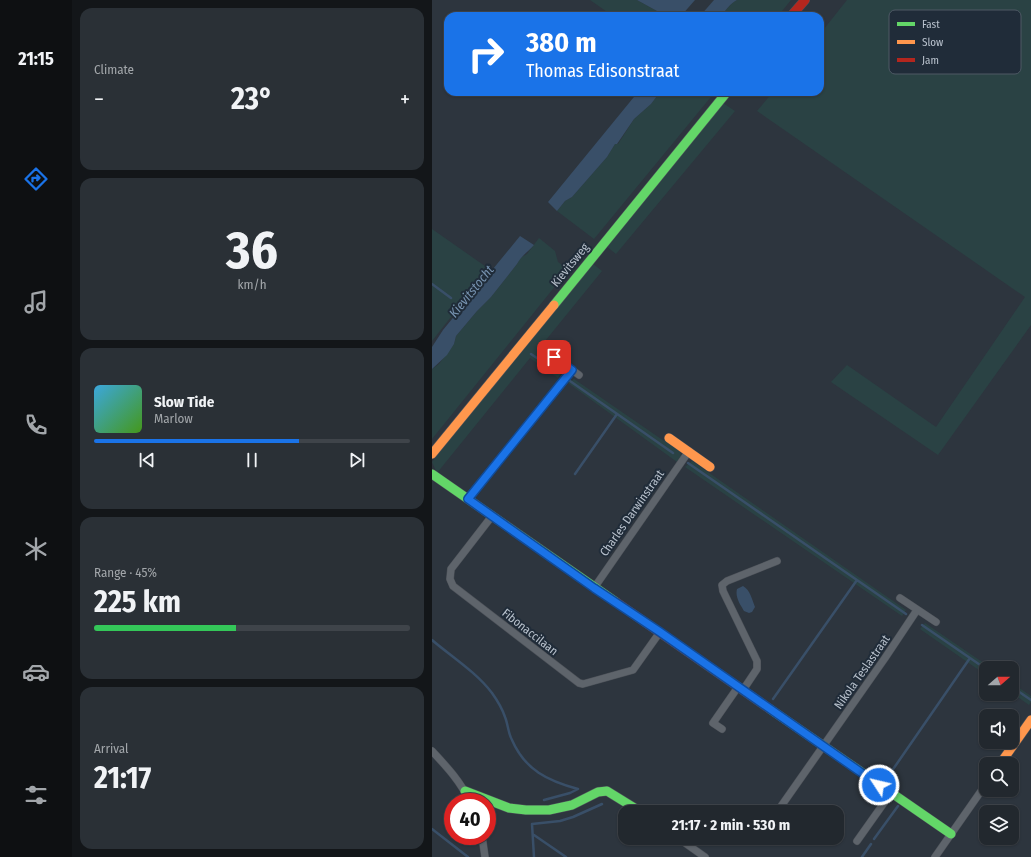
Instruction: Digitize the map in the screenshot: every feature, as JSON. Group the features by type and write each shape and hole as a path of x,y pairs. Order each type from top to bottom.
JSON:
{"street":[{"path":"794,12 805,0"},
{"name":"Kievitsweg","path":"432,454 724,96"},
{"path":"554,357 579,375"},
{"path":"468,499 572,370"},
{"path":"669,438 710,466"},
{"name":"Charles Darwinstraat","path":"594,588 689,451"},
{"path":"432,474 594,588 660,632 951,834"},
{"name":"Fibonaccilaan","path":"492,516 451,569 450,578 454,586 579,683 583,684 633,670 660,632"},
{"path":"722,729 713,723 757,669 757,661 723,591 722,585 727,581 777,561"},
{"path":"900,598 936,622"},
{"name":"Nikola Teslastraat","path":"782,805 918,610"},
{"path":"1005,757 1031,720"},
{"path":"432,751 450,770 465,791 509,808 549,810 572,805 598,792 608,790 630,805"},
{"path":"857,841 891,793"},
{"path":"935,857 979,794"},
{"path":"483,845 485,857"},
{"path":"688,845 705,857"}],"green space":[{"path":"590,0 637,0 659,12 607,12"},
{"path":"737,0 791,0 781,12 724,12 732,3"},
{"path":"847,0 1031,0 1031,325 938,455 831,382 847,365 936,427 1025,297 757,111 770,96 824,96 824,29"},
{"path":"657,96 712,96 594,239 557,211 565,201 572,197 607,157 615,144 618,144 634,119 651,104"},
{"path":"723,103 735,111 616,254 606,246"},
{"path":"432,229 492,271 461,309 458,308 432,341"},
{"path":"539,238 555,251 558,262 565,267 579,253 581,254 432,439 432,369 439,364 454,344 456,336 491,297 520,258 527,254"},
{"path":"592,263 602,271 537,351 560,368 562,371 558,378 530,358 437,473 432,462"},
{"path":"574,379 680,451 681,456 677,462 568,383"},
{"path":"692,461 906,610 902,616 685,467"},
{"path":"925,623 981,661 979,661 979,670 920,629"},
{"path":"1019,688 1031,696 1031,702 1029,705 1019,698"}],"water":[{"path":"637,0 695,0 684,12 659,12"},
{"path":"714,0 737,0 732,3 724,12 704,12"},
{"path":"635,96 657,96 651,104 634,119 607,157 572,197 565,201 557,211 548,202"},
{"path":"520,236 534,245 520,259 491,297 456,336 454,344 447,355 432,369 432,347 443,330"},
{"path":"743,586 749,592 755,607 752,612 749,613 744,611 737,598 737,589"}],"waterway":[{"name":"Kievitstocht","path":"432,284 451,298"},
{"path":"531,354 559,373"},
{"path":"570,381 673,453"},
{"path":"575,474 617,414"},
{"path":"688,463 906,614"},
{"path":"773,699 857,580"},
{"path":"922,625 979,664"},
{"path":"432,640 486,685 498,701 517,750 531,767 547,778 578,789 570,793 544,800"},
{"path":"887,778 970,658"},
{"path":"1019,692 1031,700"},
{"path":"534,857 532,824 560,821 602,804"},
{"path":"874,839 898,806"},
{"path":"432,829 468,857"},
{"path":"534,835 566,857"},
{"path":"862,857 871,844"}],"traffic: fast":[{"path":"554,305 724,96"},
{"path":"432,474 616,602"},
{"path":"770,709 951,834"},
{"path":"465,791 509,808 526,810 549,810 572,805 598,792 607,791 630,805"}],"traffic: slow":[{"path":"432,454 554,305"},
{"path":"669,438 710,467"},
{"path":"1005,757 1031,720"}],"traffic: jam":[{"path":"794,12 805,0"},
{"path":"616,602 770,709"}],"route":[{"path":"554,357 572,370 468,499 879,785"}]}
